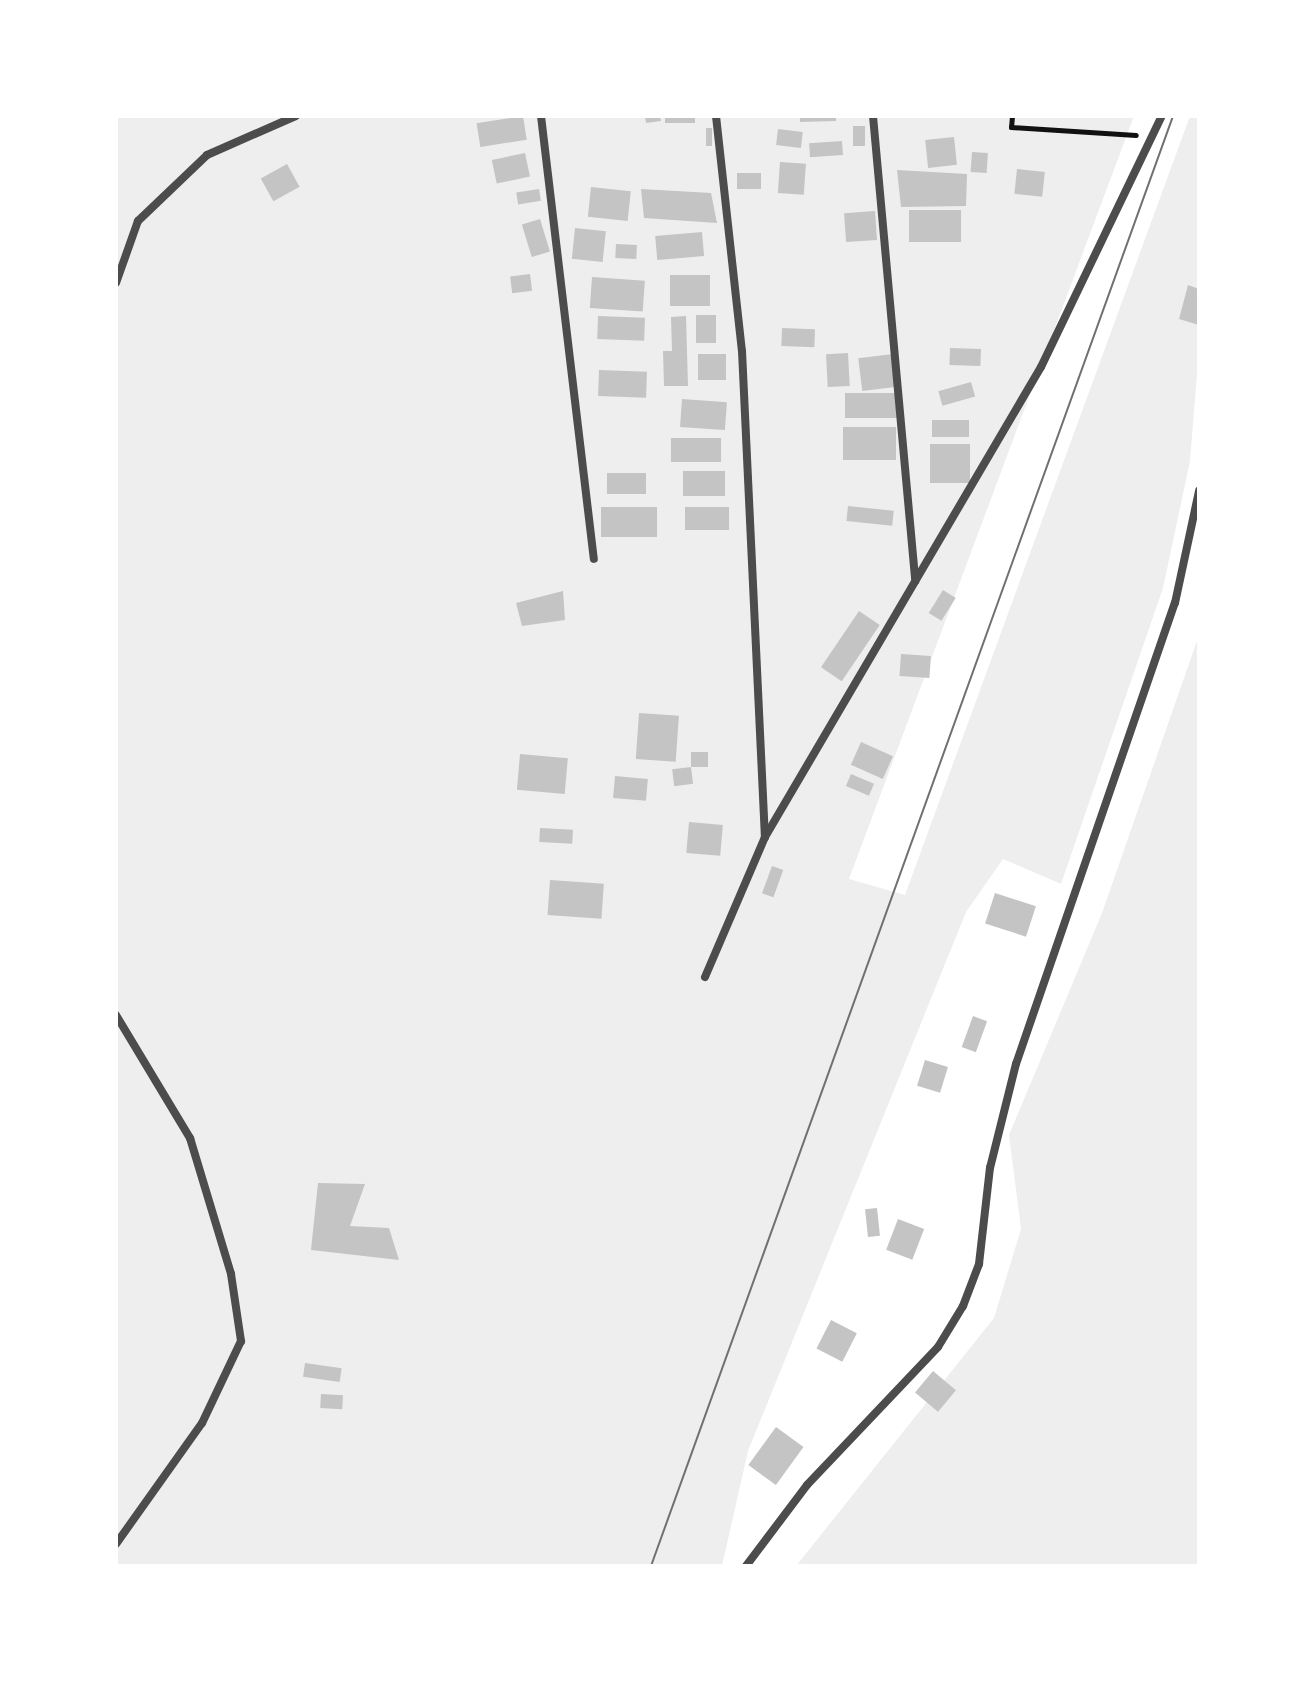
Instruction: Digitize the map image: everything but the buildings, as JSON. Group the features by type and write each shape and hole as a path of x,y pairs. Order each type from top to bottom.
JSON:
{"street":[{"path":"116,283 138,221 207,155 296,116"},
{"path":"541,116 594,559"},
{"path":"716,116 742,351 765,837"},
{"path":"873,116 915,583"},
{"path":"705,977 765,837 1041,367 1162,116"},
{"path":"746,1566 807,1485 945,1337 979,1264 990,1168 1016,1064 1175,603 1199,491"},
{"path":"116,1015 190,1138 231,1274 241,1341 202,1423 116,1544"}],"path":[{"path":"1012,116 1011,127 1155,136"}],"shaded area":[{"path":"116,116 1134,116 849,879 905,895 1190,116 1199,116 1199,348 1190,461 1163,588 1061,884 1003,859 966,912 748,1451 722,1566 116,1566"},
{"path":"1199,635 1199,1566 796,1566 994,1318 1021,1229 1009,1135 1102,913"}],"tram line":[{"path":"651,1566 1173,116"}]}
